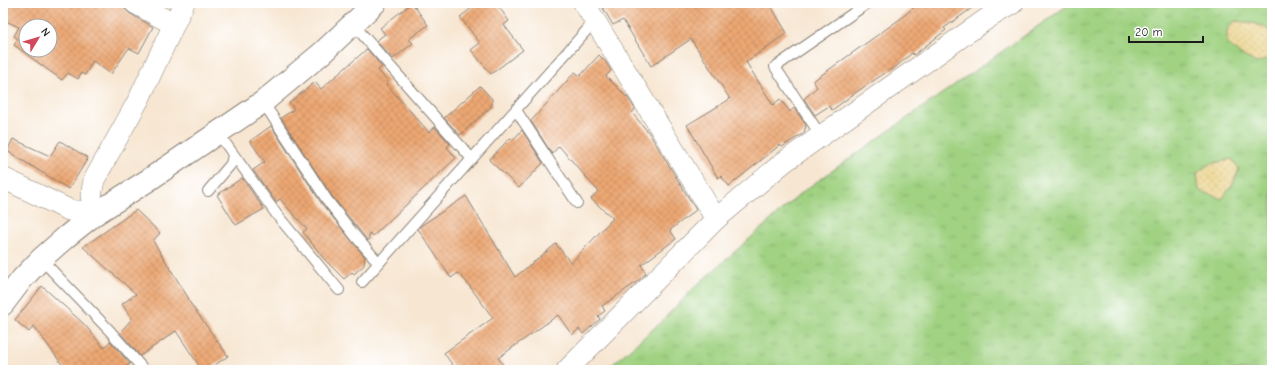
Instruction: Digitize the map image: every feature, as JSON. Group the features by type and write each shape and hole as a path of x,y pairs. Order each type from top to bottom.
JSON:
{"street":[{"path":"134,3 173,24"},
{"path":"95,214 91,196 94,180 139,100 184,3"},
{"path":"3,304 22,279 41,259 95,214 263,102 322,53 375,3"},
{"path":"584,3 594,22 716,219"},
{"path":"567,370 716,219 784,162 821,136 983,10 1013,3"},
{"path":"3,178 70,210 95,214"}],"lane":[{"path":"821,136 775,68 868,3"},
{"path":"362,282 594,22"},
{"path":"353,24 472,159"},
{"path":"263,102 327,200 379,263"},
{"path":"516,110 577,203"},
{"path":"218,133 277,215 339,290"},
{"path":"208,191 230,164 233,155"},
{"path":"41,259 110,331 144,370"}],"green space":[{"path":"1071,3 1272,3 1272,370 606,370 660,323 697,285 805,190"}],"sand":[{"path":"1235,21 1256,24 1266,28 1273,40 1272,56 1257,63 1241,55 1227,43 1227,30"},
{"path":"1232,159 1239,169 1233,183 1222,199 1199,190 1197,173 1210,164"}],"building":[{"path":"3,3 123,3 125,9 129,13 153,27 139,53 129,48 111,74 93,61 85,75 81,73 78,79 68,73 62,80 32,58 58,58 58,18 18,18 18,27 3,20"},
{"path":"412,3 428,25 409,39 413,43 393,59 376,41 385,34 380,28"},
{"path":"478,3 496,3 509,21 504,25 523,50 491,74 471,50 480,43 460,17"},
{"path":"600,3 769,3 787,33 746,62 773,105 780,99 790,112 794,108 806,125 804,133 782,147 780,145 729,186 721,176 718,178 687,125 730,99 691,39 651,66 623,20 613,25"},
{"path":"919,3 979,3 944,28 946,30 914,55 912,53 892,70 891,69 855,93 832,110 829,106 815,115 804,99 817,87 813,81 900,19"},
{"path":"18,29 18,39 14,36"},
{"path":"18,39 18,48 14,45"},
{"path":"367,49 382,67 378,70 388,82 386,84 429,132 435,127 450,144 447,147 456,158 373,236 370,233 368,241 332,196 281,118 294,109 289,103 315,82 321,89"},
{"path":"599,55 611,71 606,76 628,98 635,109 632,113 649,133 696,210 670,230 676,239 641,265 646,273 638,281 602,306 605,311 598,316 600,319 583,334 579,329 572,335 558,315 498,358 507,370 456,370 444,353 493,318 465,280 458,273 451,278 418,229 466,196 515,277 556,244 571,263 613,218 591,199 598,191 559,146 552,154 531,121 575,72 580,76"},
{"path":"480,86 492,99 492,106 460,135 444,118"},
{"path":"271,126 322,204 365,257 364,265 354,274 352,272 344,279 325,260 303,232 307,229 280,199 276,202 253,170 265,162 250,141"},
{"path":"522,130 543,163 519,188 489,160 510,138 513,140"},
{"path":"13,139 50,156 60,141 88,158 69,189 7,151"},
{"path":"242,178 264,209 236,225 217,195"},
{"path":"136,210 160,233 153,241 189,299 188,300 228,356 208,370 202,370 176,331 140,356 120,332 132,319 122,304 136,294 83,247"},
{"path":"42,286 85,325 104,348 110,341 130,364 122,369 123,370 66,370 34,326 29,332 15,320"}]}
